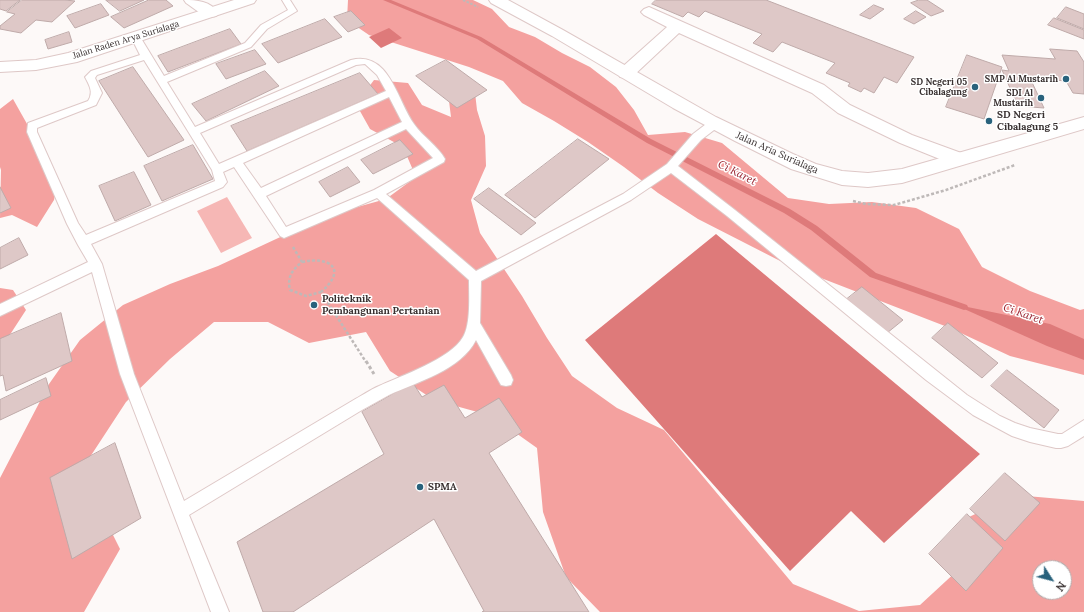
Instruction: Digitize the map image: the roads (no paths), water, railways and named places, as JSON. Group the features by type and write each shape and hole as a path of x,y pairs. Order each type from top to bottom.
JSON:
{"main road":[{"path":"191,0 211,13"},
{"name":"Jalan Raden Arya Surialaga","path":"0,67 36,65 70,58 249,0"},
{"name":"Jalan Aria Surialaga","path":"496,0 562,35 714,124 810,170 834,176 857,180 882,180 902,176 1084,123"},
{"path":"649,12 818,89 833,102 906,139 957,159"},
{"path":"626,73 677,26"}],"lane":[{"path":"161,81 248,45 264,27 293,10 286,0"},
{"path":"82,242 222,182 217,170 161,81 136,37"},
{"path":"146,56 94,73 90,77 97,92 97,98 92,103 32,126 32,132 82,242 96,264 127,374 220,612"},
{"path":"193,132 360,61 370,62 392,92 408,124 440,159 378,193 284,233 237,162"},
{"path":"217,170 392,92"},
{"path":"259,194 408,124"},
{"path":"476,278 626,197 674,165 697,137 714,124"},
{"path":"674,165 916,364 944,386 989,417 1009,428 1035,438 1062,441 1084,427"},
{"path":"180,512 296,441 385,390 410,380 452,355 467,343 473,323 476,298 476,278 378,193"},
{"path":"0,310 96,264"},
{"path":"473,323 506,380"}],"waterway":[{"name":"Ci Karet","path":"386,0 479,38 649,141 787,211 814,228 873,275 964,307"}],"place":[{"name":"SMP Al Mustarih","path":"1066,79"},
{"name":"SD Negeri 05 Cibalagung","path":"975,87"},
{"name":"SDI Al Mustarih","path":"1041,98"},
{"name":"SD Negeri Cibalagung 5","path":"989,121"},
{"name":"Politeknik Pembangunan Pertanian","path":"314,305"},
{"name":"SPMA","path":"420,487"}]}
